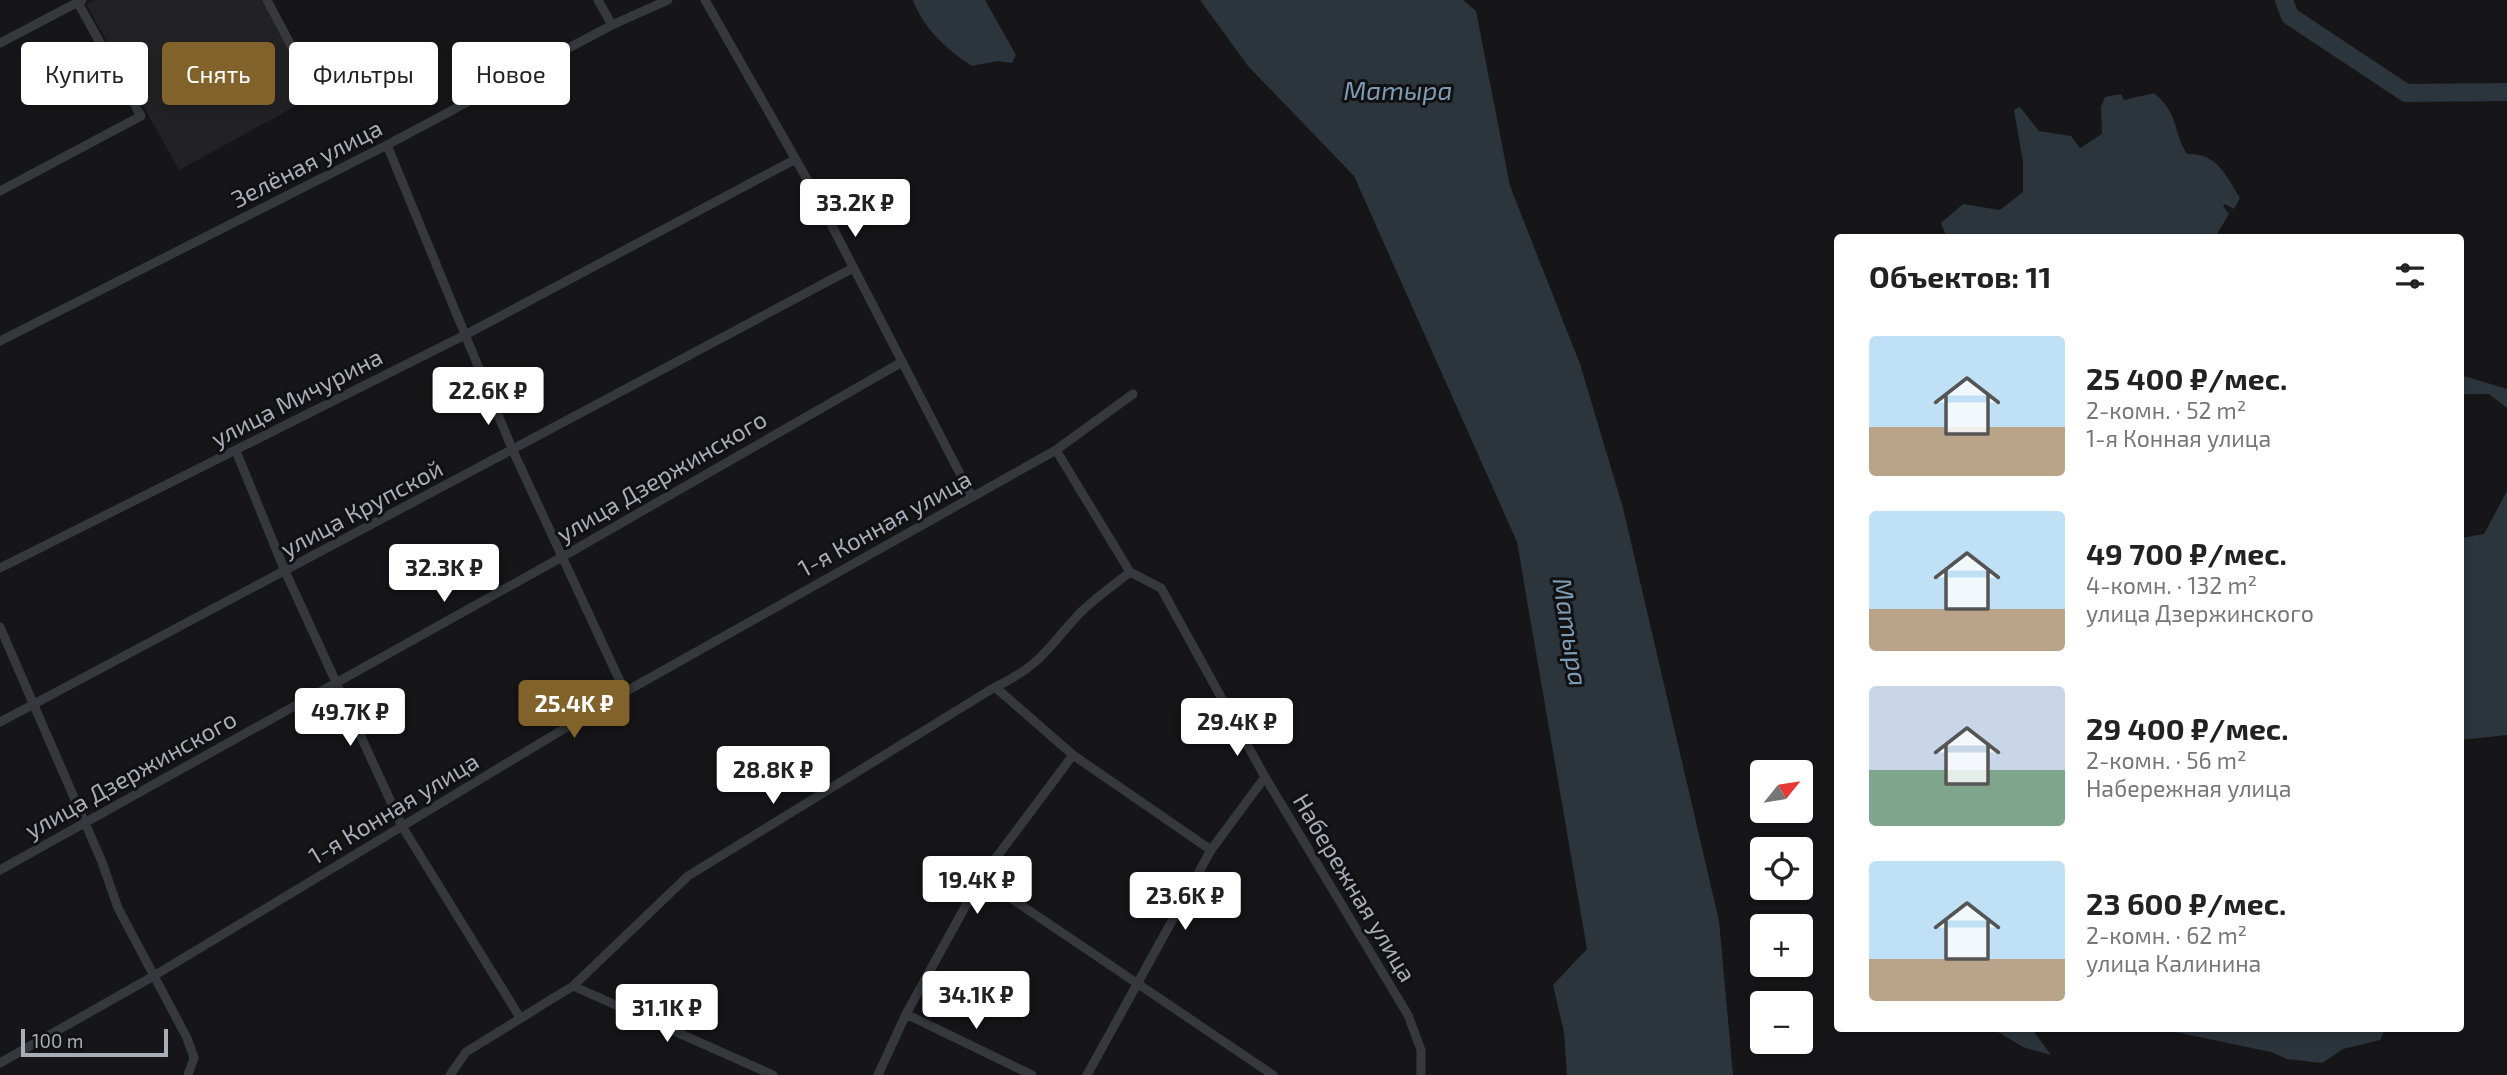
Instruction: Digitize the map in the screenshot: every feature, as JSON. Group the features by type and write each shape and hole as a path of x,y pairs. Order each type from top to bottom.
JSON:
{"street":[{"path":"267,0 289,42"},
{"path":"598,0 612,25"},
{"name":"Зелёная улица","path":"0,341 387,145 612,25 668,0"},
{"path":"705,0 853,268 972,497"},
{"path":"0,43 74,2 141,116 0,191"},
{"path":"387,145 513,451 625,692"},
{"name":"улица Мичурина","path":"0,568 467,334 794,160"},
{"name":"улица Крупской","path":"0,722 853,268"},
{"name":"улица Дзержинского","path":"0,870 562,557 902,362"},
{"name":"1-я Конная улица","path":"0,1063 152,977 625,692 1056,450 1133,394"},
{"path":"450,1075 466,1052 519,1016 573,986 688,876 995,687 1024,674 1049,651 1081,613 1130,572 1056,450"},
{"path":"236,451 285,571 402,826 519,1016"},
{"name":"Набережная улица","path":"1130,572 1161,588 1265,777 1408,1015 1421,1050 1421,1075"},
{"path":"0,627 84,821 118,908 152,977 187,1038 194,1058 188,1075"},
{"path":"995,687 1073,755 1211,850"},
{"path":"878,1075 906,1014 981,878 1073,755"},
{"path":"1087,1075 1140,984 1211,850 1265,777"},
{"path":"981,878 1273,1075"},
{"path":"573,986 773,1075"},
{"path":"906,1014 1032,1075"}],"shaded area":[{"path":"95,0 263,0 289,49 289,105 298,105 179,170 143,105 148,105 148,42 107,42 86,4"}],"water":[{"path":"913,0 985,0 1016,55 1012,63 997,61 972,66 937,38 923,20"},
{"name":"Матыра","path":"1200,0 1463,0 1476,11 1510,186 1580,364 1623,508 1719,921 1733,1075 1567,1075 1564,1032 1553,985 1587,949 1517,542 1354,176 1248,66"},
{"path":"2154,93 2168,108 2187,154 2206,157 2225,173 2240,198 2234,209 2225,204 2223,206 2229,214 2217,234 1945,234 1941,223 1963,204 2000,210 2023,192 2023,162 2014,110 2020,107 2039,131 2071,136 2080,148 2102,134 2101,107 2105,97 2121,94 2124,100"},
{"path":"2464,376 2507,389 2507,408 2489,394 2464,394"},
{"path":"2507,491 2507,735 2464,740 2464,537 2484,534"},
{"path":"1998,1032 2034,1032 2051,1055 2023,1047"},
{"path":"2175,1032 2384,1032 2380,1040 2343,1049 2322,1063 2287,1059 2271,1052"}],"waterway":[{"path":"2284,0 2290,16 2406,93 2507,92"}]}
